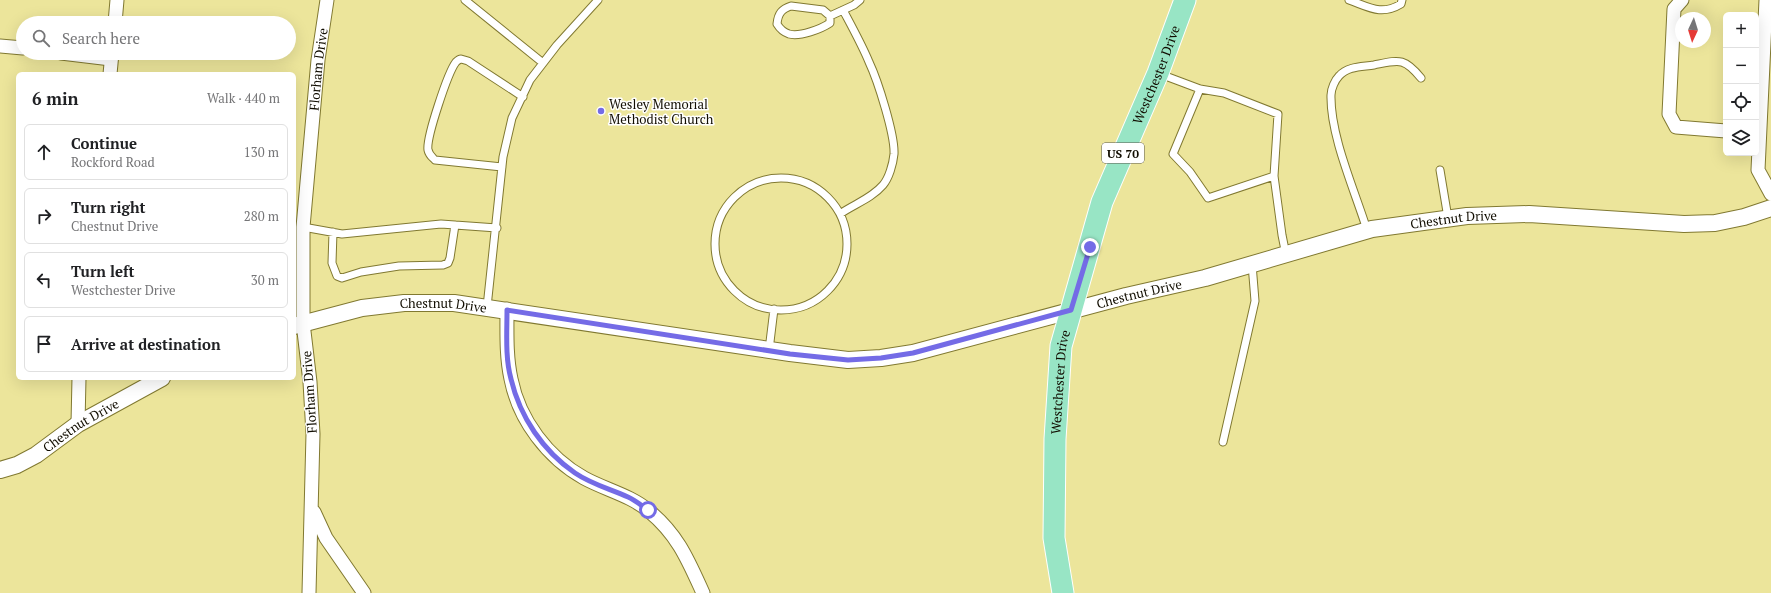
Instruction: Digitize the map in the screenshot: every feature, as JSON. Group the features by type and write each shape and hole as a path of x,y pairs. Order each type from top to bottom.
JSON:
{"main road":[{"name":"Westchester Drive","path":"1063,593 1054,538 1055,439 1061,346 1102,202 1158,73 1185,0"}],"street":[{"path":"116,16 117,0"},
{"name":"Florham Drive","path":"310,593 313,434 310,382 299,324 303,227 318,60 327,0"},
{"path":"1682,0 1674,9 1669,114 1676,127 1723,131"},
{"path":"1759,120 1766,0"},
{"path":"0,46 16,47"},
{"path":"110,72 112,60"},
{"path":"1758,156 1758,170 1771,194"},
{"name":"Chestnut Drive","path":"299,324 362,308 404,302 454,302 769,350 848,360 881,358 913,353 1071,310 1205,278 1367,231 1448,218 1528,214 1684,224 1715,223 1744,217 1771,208"},
{"path":"507,310 507,352 511,379 521,410 536,435 554,456 575,473 600,486 629,497 648,510 669,529 685,552 704,593"},
{"path":"78,424 79,380"},
{"name":"Chestnut Drive","path":"0,470 17,465 36,455 78,424 158,380"},
{"path":"312,509 326,538 364,593"}],"lane":[{"path":"465,0 543,63"},
{"path":"488,307 502,167 506,139 510,125 530,80 557,45 598,0"},
{"path":"830,16 854,5 860,0"},
{"path":"1349,0 1382,11 1392,9 1401,4 1402,0"},
{"path":"791,6 823,10 830,16 830,23 801,34 791,34 782,30 777,24 778,17 783,9 791,6"},
{"path":"840,214 870,198 884,185 892,166 894,153 892,134 876,79 843,10"},
{"path":"502,167 435,160 430,156 428,149 431,128 444,89 456,62 461,59 468,61 523,97"},
{"path":"1367,231 1346,171 1335,127 1331,94 1333,87 1339,76 1347,69 1393,61 1404,62 1413,68 1421,78"},
{"path":"1158,73 1200,89 1224,93 1278,114 1274,176 1286,255"},
{"path":"1200,89 1173,154 1190,172 1208,198 1274,176"},
{"path":"1440,170 1448,218"},
{"path":"783,178 807,184 826,196 840,214 846,234 846,255 840,275 827,291 810,304 790,310 774,309 769,309 749,302 733,289 721,272 715,250 715,235 719,220 726,207 742,191 762,181 783,178"},
{"path":"303,227 333,232 351,233 441,224 497,228"},
{"path":"333,232 332,263 337,276 342,278 361,272 398,266 443,265 448,263 455,225"},
{"path":"1223,442 1255,301 1252,264"},
{"path":"769,350 774,309"}],"place":[{"name":"Wesley Memorial Methodist Church","path":"601,111"}],"route":[{"path":"648,510 629,497 600,486 575,473 554,456 536,435 521,410 511,379 507,352 507,310 790,354 848,360 881,358 913,353 1071,310 1090,247"}]}
